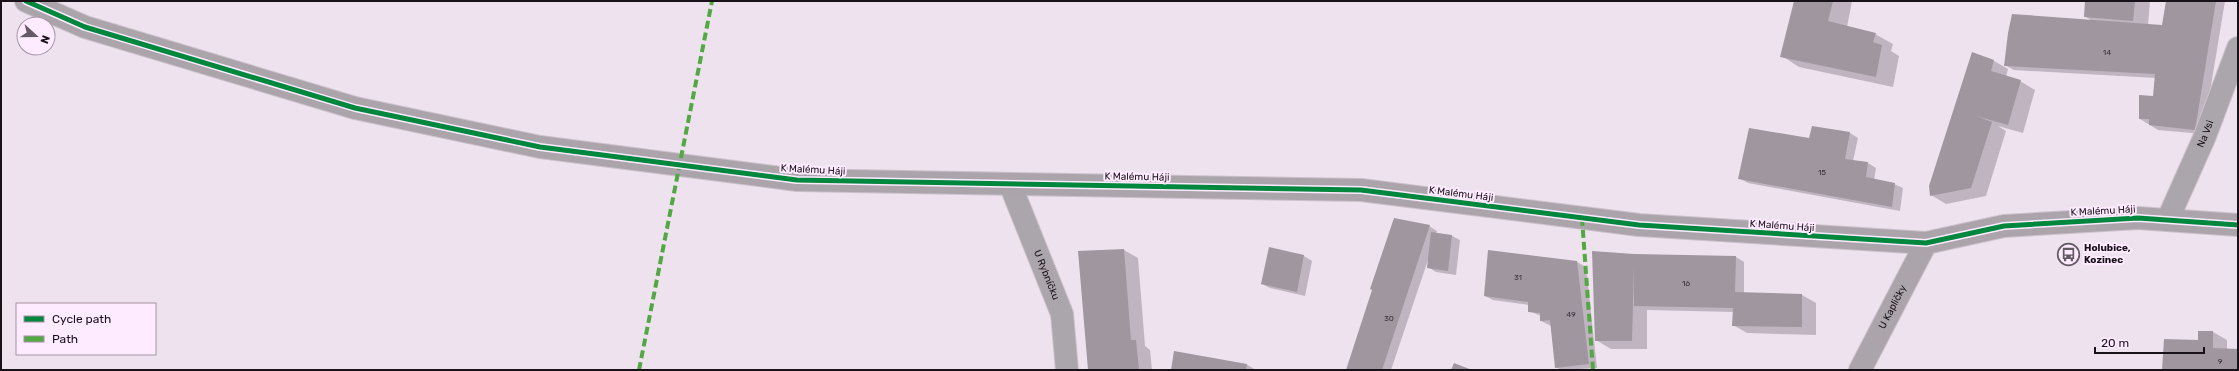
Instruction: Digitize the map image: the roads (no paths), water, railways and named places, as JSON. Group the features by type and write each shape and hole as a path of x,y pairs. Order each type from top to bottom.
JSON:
{"street":[{"name":"K Malému Háji","path":"26,1 85,27 355,108 540,147 797,180 1361,190 1640,225 1926,243 2004,226 2138,218 2168,218 2238,225"},
{"name":"Na Vsi","path":"2168,218 2205,136 2238,48"},
{"name":"U Rybníčku","path":"1010,184 1062,314 1067,370"},
{"name":"U Kapličky","path":"1860,370 1926,243"}],"place":[{"name":"Holubice, Kozinec","path":"2068,254"}]}
